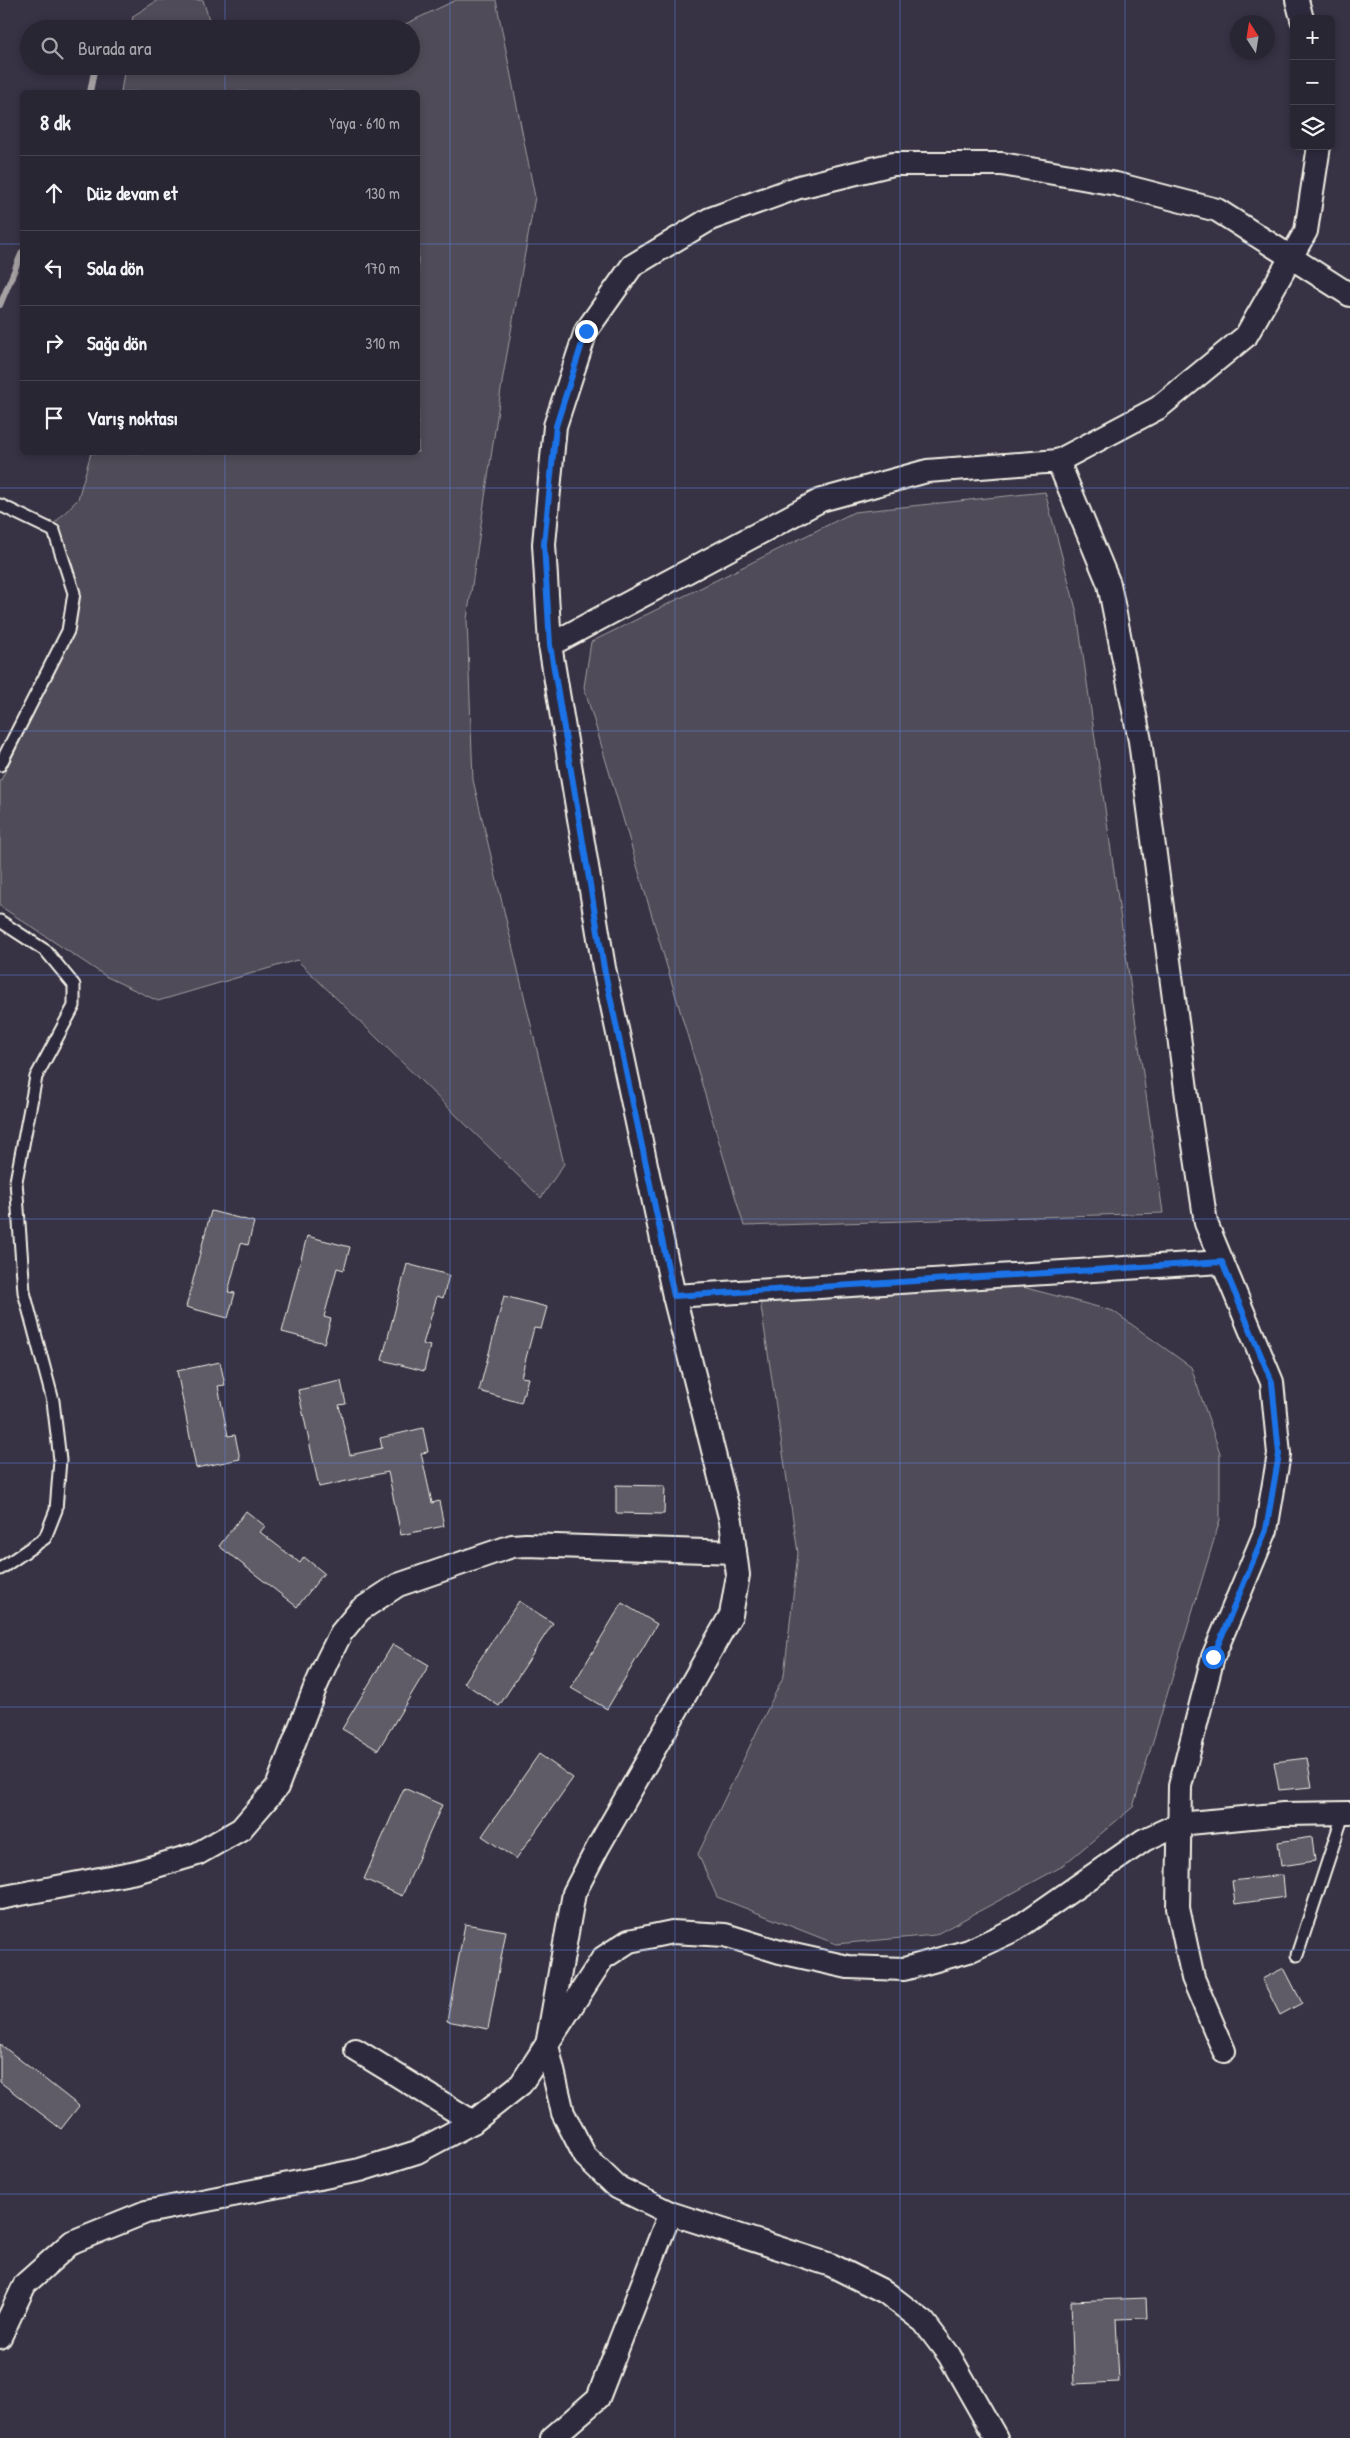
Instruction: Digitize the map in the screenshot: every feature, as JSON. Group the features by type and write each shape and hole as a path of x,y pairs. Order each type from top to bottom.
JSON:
{"street":[{"path":"1297,0 1301,15"},
{"path":"550,645 821,500 927,471 1058,461 1158,408 1246,336 1306,231 1318,150"},
{"path":"996,2438 949,2355 924,2322 885,2292 831,2265 670,2213 617,2187 585,2156 563,2113 547,2045 574,1893 598,1847 731,1615 738,1575 730,1521 674,1296 604,968 550,645 544,544 556,426 586,331 632,266 710,219 799,187 893,164 1002,164 1116,184 1216,210 1350,295"},
{"path":"1058,461 1109,584 1140,741 1188,1103 1206,1223 1272,1382 1279,1454 1266,1530 1213,1657 1180,1786 1178,1908 1193,1978 1224,2051"},
{"path":"674,1296 1222,1262"},
{"path":"0,1898 136,1872 197,1854 241,1829 277,1788 315,1688 341,1633 360,1610 398,1585 512,1546 735,1552"},
{"path":"0,2337 25,2284 72,2242 146,2212 360,2170 417,2152 473,2122 521,2084 603,1958 630,1941 672,1932 725,1935 780,1952 848,1967 904,1969 969,1951 1016,1929 1144,1840 1179,1824 1283,1814 1347,1812"},
{"path":"356,2050 473,2122"},
{"path":"552,2438 598,2398 670,2213"}],"lane":[{"path":"0,505 54,531 74,593 68,631 0,765"},
{"path":"0,921 46,951 74,985 74,1006 36,1077 16,1181 24,1292 53,1400 60,1460 56,1510 45,1538 0,1568"},
{"path":"1297,1955 1347,1812"}],"shaded area":[{"path":"158,0 203,0 209,20 132,20 133,16"},
{"path":"456,0 496,0 535,197 503,376 467,619 473,780 564,1164 541,1198 297,960 158,1001 107,977 0,906 0,782 74,631 79,590 49,529 78,499 90,455 420,455 420,90 121,90 124,75 420,75 420,20 414,20"},
{"path":"1045,492 1077,613 1163,1213 744,1226 584,687 591,642 854,512"},
{"path":"1004,1282 1113,1311 1191,1367 1220,1453 1220,1520 1133,1807 1061,1867 935,1935 836,1944 717,1897 698,1854 784,1675 798,1553 760,1300"}],"building":[{"path":"211,1211 254,1222 248,1245 241,1243 228,1292 235,1293 228,1318 186,1307"},
{"path":"307,1236 350,1247 344,1270 337,1268 324,1317 331,1319 324,1343 282,1332"},
{"path":"407,1264 449,1275 443,1298 437,1296 423,1344 430,1346 424,1371 382,1360"},
{"path":"504,1296 547,1307 541,1329 534,1328 521,1377 528,1378 521,1403 479,1391"},
{"path":"220,1362 225,1385 218,1386 228,1436 235,1435 240,1459 196,1468 177,1371"},
{"path":"341,1381 346,1404 339,1405 350,1455 382,1448 380,1438 423,1428 428,1452 421,1453 432,1503 439,1501 444,1526 401,1535 388,1472 319,1487 298,1390"},
{"path":"616,1485 665,1486 664,1514 616,1513"},
{"path":"246,1511 265,1526 260,1532 300,1563 304,1557 324,1573 297,1607 219,1546"},
{"path":"519,1601 553,1623 499,1706 464,1683"},
{"path":"622,1603 657,1624 607,1709 571,1688"},
{"path":"393,1644 429,1665 378,1750 342,1729"},
{"path":"539,1754 573,1778 516,1859 482,1836"},
{"path":"1307,1758 1312,1787 1279,1790 1274,1762"},
{"path":"404,1788 442,1805 402,1896 364,1879"},
{"path":"1312,1837 1315,1861 1281,1866 1278,1842"},
{"path":"1283,1875 1285,1897 1235,1904 1232,1881"},
{"path":"465,1924 506,1931 488,2029 447,2021"},
{"path":"1284,1968 1302,2003 1280,2015 1262,1979"},
{"path":"0,2044 79,2106 61,2129 0,2082"},
{"path":"1146,2298 1147,2318 1116,2319 1119,2382 1074,2384 1071,2301"}],"waterway":[{"path":"90,90 93,75"},
{"path":"0,305 20,257"}],"route":[{"path":"586,331 556,426 544,544 550,645 604,968 674,1296 1222,1262 1272,1382 1279,1454 1266,1530 1213,1657"}]}
